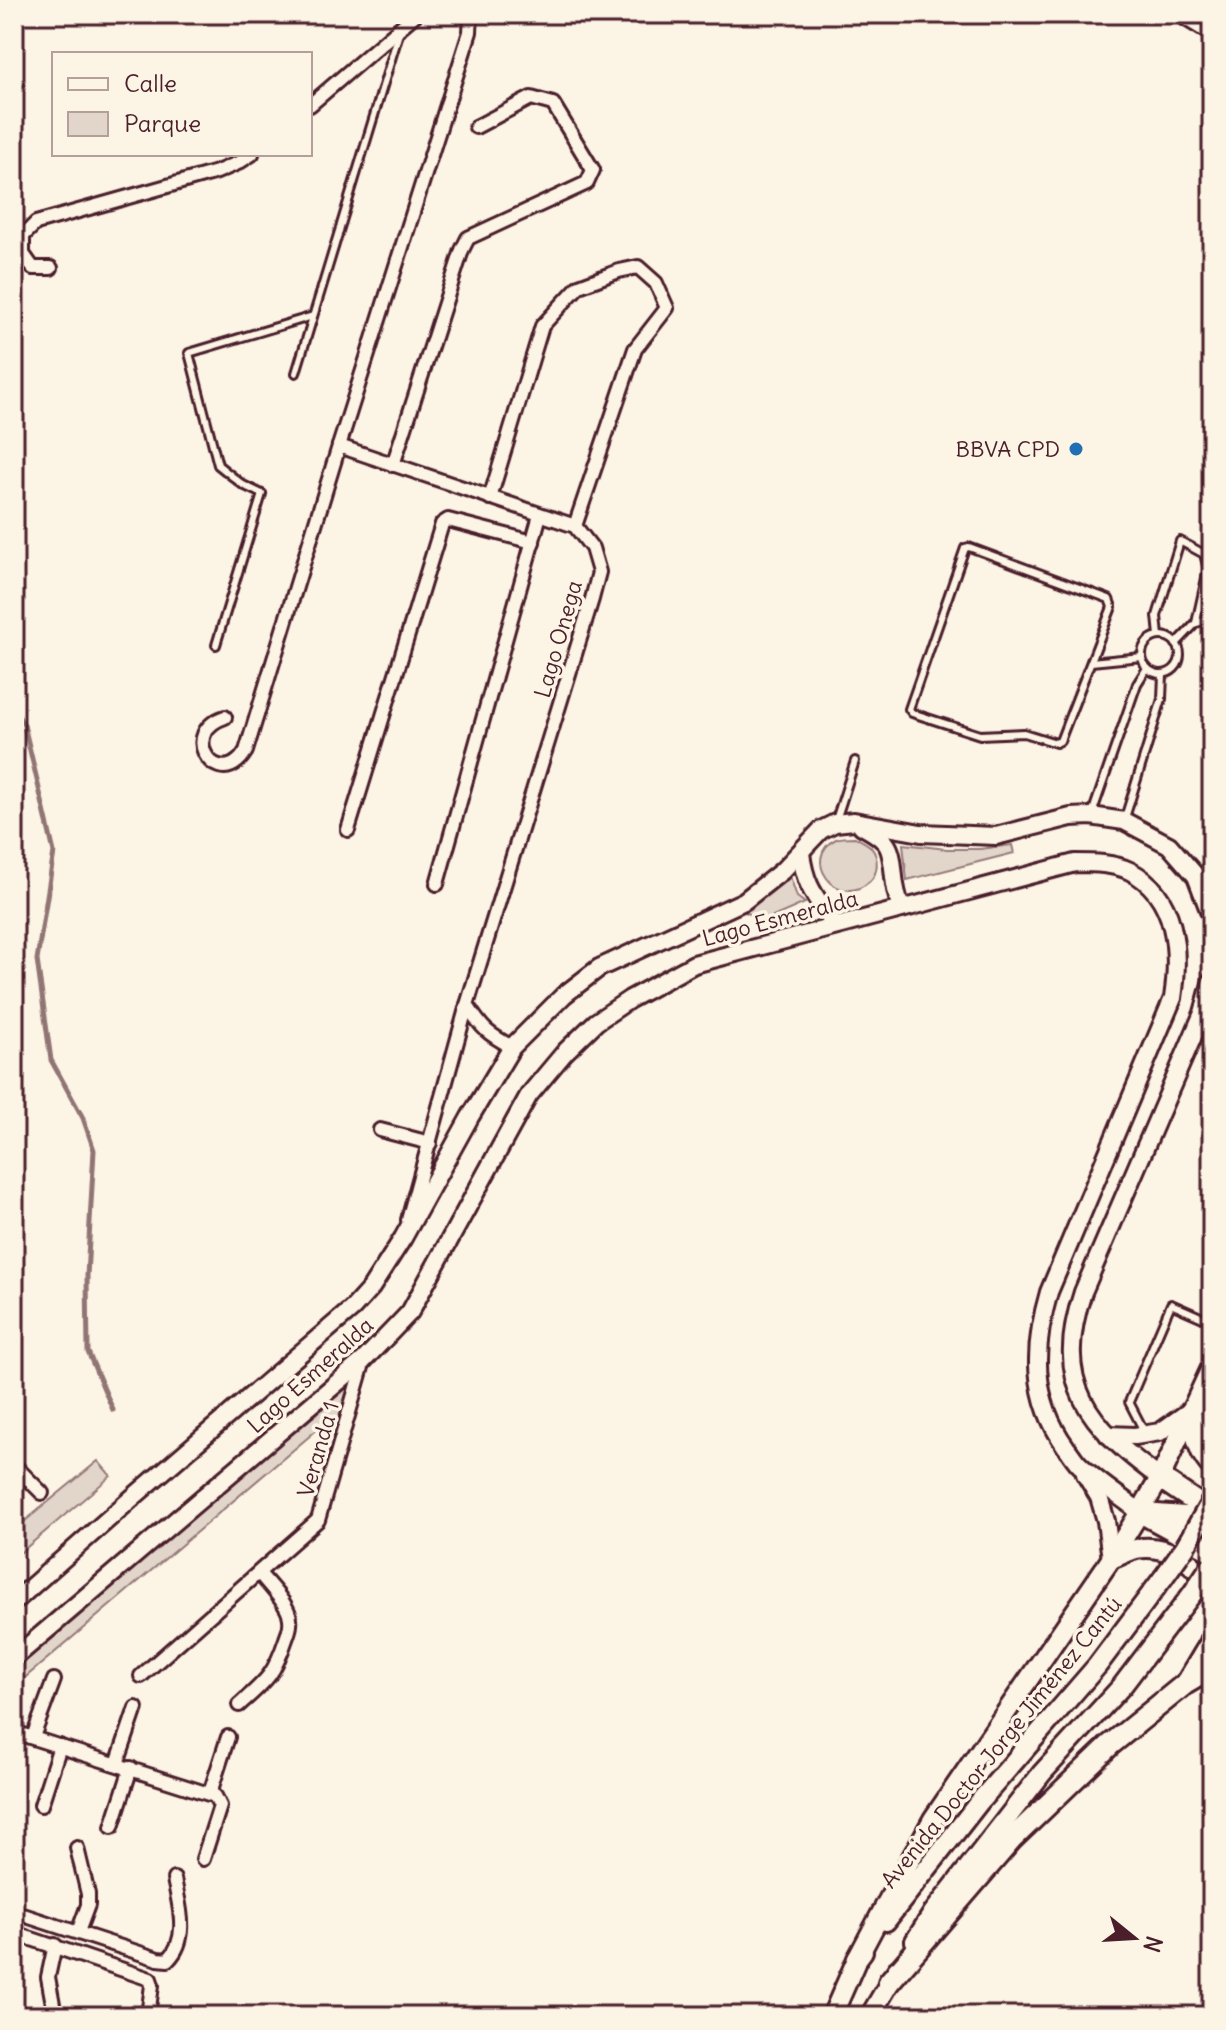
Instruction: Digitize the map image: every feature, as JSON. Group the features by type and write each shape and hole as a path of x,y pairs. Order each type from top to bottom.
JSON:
{"main road":[{"path":"857,1959 933,1819 1140,1512 1160,1478 1212,1366"},
{"path":"1191,1410 1204,1460 1212,1467"},
{"path":"1160,1478 1212,1516"},
{"name":"Avenida Doctor Jorge Jiménez Cantú","path":"832,2016 857,1959 980,1801 1097,1666 1185,1547 1212,1500"},
{"path":"1140,1512 1212,1516"},
{"path":"1140,1512 1212,1551"},
{"path":"1111,1559 1134,1550 1157,1548 1191,1563 1212,1588"},
{"path":"870,2016 933,1913 1042,1773 1122,1686 1212,1564"},
{"path":"1185,1684 1210,1642 1212,1633"},
{"path":"889,1982 1012,1839 1110,1745 1185,1684 1212,1668"}],"street":[{"path":"312,103 416,14"},
{"path":"225,717 206,728 201,742 204,755 213,764 225,767 237,763 246,751 470,32 471,14"},
{"path":"393,465 468,238 587,183 593,170 553,104 531,98 476,127"},
{"path":"51,268 33,268 23,254 23,236 36,223 217,172 249,156"},
{"path":"339,446 393,465 490,498 540,515 575,526 635,349 667,308 656,283 638,267 579,286 542,326 490,498"},
{"path":"437,884 540,515"},
{"path":"348,830 442,524 448,520 533,542"},
{"name":"Lago Onega","path":"403,1238 467,1005 599,572 592,548 575,526"},
{"path":"835,823 854,821 921,833 996,836 1071,817 1091,816 1124,821 1169,845 1196,876 1212,918"},
{"path":"854,821 884,841 890,850 901,909"},
{"name":"Lago Esmeralda","path":"14,1602 353,1308 371,1288 403,1238 512,1047 564,995 599,968 744,901 801,853 821,830 835,823"},
{"path":"890,850 902,829"},
{"path":"801,853 808,887 835,926"},
{"name":"Lago Esmeralda","path":"14,1658 364,1360 410,1312 529,1095 565,1052 596,1022 630,999 694,964 1075,863 1098,863 1130,871 1156,890 1167,909 1175,935 1177,960 1173,998 1056,1272 1041,1317 1037,1359 1045,1408 1057,1434 1080,1465 1140,1512"},
{"path":"1160,1478 1134,1460 1087,1410 1077,1387 1071,1352 1073,1328 1083,1292 1203,1013 1212,980"},
{"path":"467,1005 478,1023 512,1047"},
{"path":"380,1130 430,1143"},
{"name":"Veranda 1","path":"141,1676 318,1520 364,1360"},
{"path":"1108,1435 1160,1432 1191,1410"},
{"path":"14,1465 42,1493"},
{"path":"1080,1465 1099,1497 1111,1559"},
{"path":"239,1705 272,1673 291,1625 287,1609 259,1573"},
{"path":"33,1737 54,1680"},
{"path":"117,1764 136,1708"},
{"path":"14,1732 215,1796 220,1806 203,1859"},
{"path":"210,1793 228,1737"},
{"path":"41,1805 60,1746"},
{"path":"112,1827 131,1768"},
{"path":"77,1848 88,1894 88,1905 78,1932"},
{"path":"14,1912 168,1960 176,1952 181,1934 182,1919 174,1879"},
{"path":"14,1933 150,1979 148,2016"},
{"path":"55,1945 48,1977 55,2015"}],"lane":[{"path":"296,373 402,27"},
{"path":"216,645 262,494 243,485 218,465 189,353 313,316"},
{"path":"1159,636 1157,616 1180,541 1204,554 1208,569 1196,623 1176,644"},
{"path":"965,548 1109,599 1112,607 1091,662 1060,741 1056,743 1024,733 980,735 912,713 909,709 965,548"},
{"path":"1196,623 1212,619"},
{"path":"1159,636 1176,644 1180,656 1175,668 1157,674 1147,668 1142,657 1148,641 1159,636"},
{"path":"1091,662 1142,657"},
{"path":"1091,816 1137,684 1147,668"},
{"path":"1124,821 1162,699 1163,674"},
{"path":"835,823 855,761"},
{"path":"1146,1434 1129,1402 1171,1304 1212,1322"}],"green space":[{"path":"855,837 874,851 876,870 869,882 857,889 845,890 827,878 821,857 826,847 836,839"},
{"path":"903,844 947,849 1012,845 1014,853 907,880"},
{"path":"790,876 797,897 805,903 764,921 743,911"},
{"path":"364,1360 345,1427 325,1423 14,1687 14,1658"},
{"path":"98,1461 111,1476 14,1558 14,1530"}],"waterway":[{"path":"14,709 24,725 54,852 37,960 51,1060 83,1118 94,1150 87,1276 88,1352 113,1410"}],"place":[{"name":"BBVA CPD","path":"1076,449"}]}
